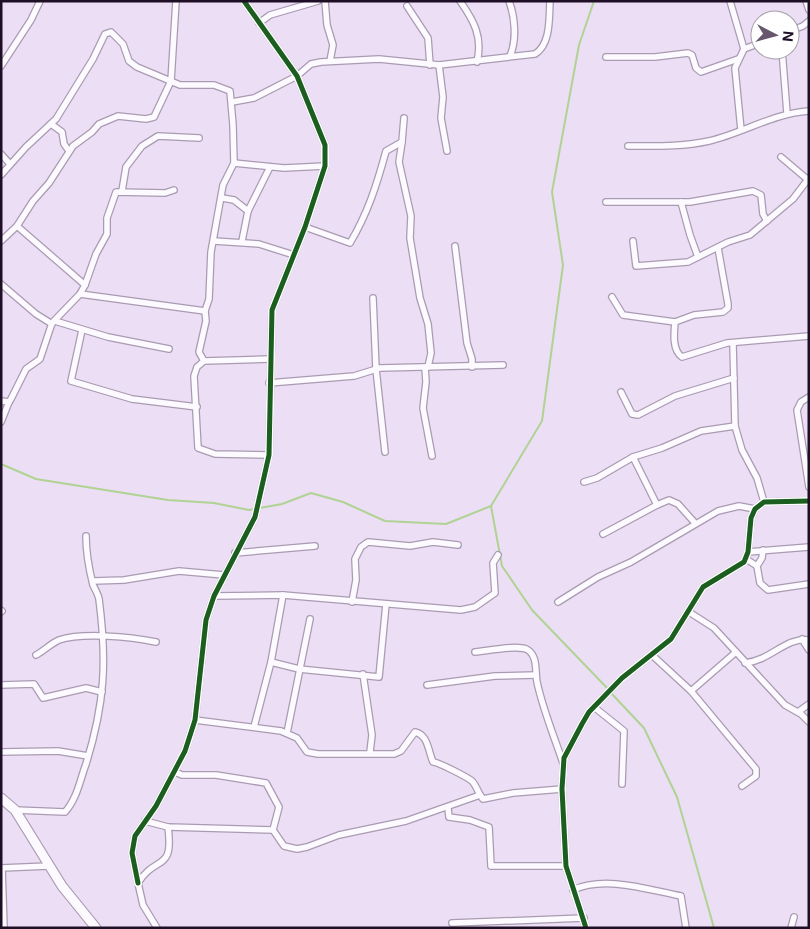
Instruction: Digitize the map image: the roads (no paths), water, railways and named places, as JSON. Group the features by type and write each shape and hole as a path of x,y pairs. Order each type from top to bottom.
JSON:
{"street":[{"path":"1,66 32,20 40,1"},
{"path":"1,241 17,226 32,201 52,179 70,151 101,122 113,117 124,116 152,118 171,81 176,1"},
{"path":"157,928 143,905 132,853 135,836 175,772 185,751 195,720 206,620 214,596 255,516 269,455 272,310 305,228 325,166 325,145 297,76 244,1"},
{"path":"259,23 270,15 318,1"},
{"path":"325,1 327,25 333,45 330,61"},
{"path":"460,1 476,25 480,48 477,62"},
{"path":"509,1 513,14 514,45 510,56"},
{"path":"232,102 254,98 297,76 311,64 330,61 379,60 439,65 535,54 541,50 548,32 550,1"},
{"path":"730,1 744,49"},
{"path":"806,1 809,10"},
{"path":"407,6 428,38 430,65"},
{"path":"1,175 51,124 76,89 105,34 110,32 123,44 129,61 185,86 208,84 221,86 230,91 234,163 223,185 211,252 209,299 205,311 206,321 199,352 204,361"},
{"path":"741,130 735,68 744,49 750,47"},
{"path":"606,57 655,57 688,53 692,55 696,68 701,72 738,59"},
{"path":"783,60 787,113"},
{"path":"439,65 442,98 441,118 447,151"},
{"path":"628,146 683,145 710,141 787,113 809,111"},
{"path":"404,118 399,162 411,216 410,238 418,289 428,324 431,347 427,367 424,417 432,456"},
{"path":"51,124 62,132 64,144 70,151"},
{"path":"122,191 126,167 142,146 158,136 199,138"},
{"path":"305,228 350,243 364,221 375,192 386,151 402,142"},
{"path":"1,154 10,164"},
{"path":"633,240 636,266 670,265 688,262 750,235 793,199 808,179 781,157"},
{"path":"234,163 270,167 325,166"},
{"path":"242,241 248,211 270,167"},
{"path":"1,422 26,369 40,358 53,323 80,294 85,285 96,254 106,234 107,218 116,193 122,191 165,193 174,190"},
{"path":"606,202 682,202 754,191 761,195 763,214 767,221"},
{"path":"222,198 234,200 248,211"},
{"path":"682,202 690,235 698,257"},
{"path":"17,226 85,285"},
{"path":"214,241 242,241 294,255"},
{"path":"454,246 472,367"},
{"path":"612,297 623,315 675,322 694,315 723,312 728,308 718,248"},
{"path":"1,284 36,314 53,323 108,337 136,341 156,348 169,349"},
{"path":"80,294 205,311"},
{"path":"373,298 376,369 385,452"},
{"path":"675,322 674,338 678,352 682,357 727,343 733,344 809,336"},
{"path":"82,330 71,381 132,399 196,408"},
{"path":"733,344 735,426 742,450 757,478 764,502"},
{"path":"269,455 214,454 203,451 196,445 195,371 204,361 270,359"},
{"path":"269,383 354,376 376,369 503,366"},
{"path":"621,392 632,414 638,415 675,396 734,378"},
{"path":"809,397 801,402 797,410 809,487"},
{"path":"1,401 9,402"},
{"path":"584,482 597,478 633,457 662,448 701,431 735,426"},
{"path":"633,457 657,505"},
{"path":"603,534 669,500 678,504 695,523"},
{"path":"586,928 566,866 562,789 563,765 566,754 582,724 594,707 622,678 671,639 703,588 746,560 751,518 755,509 764,502 809,501"},
{"path":"558,602 598,577 631,562 695,523 729,508 748,506 755,509"},
{"path":"15,810 65,812 73,800 98,720 105,658 99,598 86,550 86,536"},
{"path":"352,602 356,580 355,559 361,547 368,542 410,546 433,542 458,545"},
{"path":"235,552 315,546"},
{"path":"748,552 809,547"},
{"path":"763,550 762,558 757,566 760,583 768,590 809,584"},
{"path":"214,596 283,595 461,610 475,607 495,593 494,563 498,555"},
{"path":"746,560 757,566"},
{"path":"93,581 124,580 179,571 224,575"},
{"path":"254,727 271,662 283,595"},
{"path":"271,662 299,669 363,674 374,678 380,674 386,604"},
{"path":"689,612 708,623 785,705 798,712 809,722"},
{"path":"287,733 310,619"},
{"path":"36,655 58,641 72,637 126,636 156,642"},
{"path":"745,663 762,660 796,639 809,640"},
{"path":"802,639 809,650"},
{"path":"475,652 520,648 527,650 535,659 536,675 543,708 563,765"},
{"path":"691,691 736,652"},
{"path":"652,654 691,691 756,769 756,776 742,786"},
{"path":"363,674 372,735 370,752"},
{"path":"427,685 495,676 536,675"},
{"path":"1,685 34,684 43,698 86,688 102,692"},
{"path":"798,712 809,704"},
{"path":"594,707 624,731 622,784"},
{"path":"195,720 287,733 297,738 309,753 370,752 394,754 401,751 415,732 425,737 433,762 440,762 455,773 472,781 483,799 513,793 562,789"},
{"path":"1,752 58,751 88,756"},
{"path":"175,772 182,775 216,775 249,778 266,783 279,807 273,830 284,846 297,849 312,846 339,836 406,822 480,795"},
{"path":"1,798 15,810 49,866 96,928"},
{"path":"448,808 449,817 470,820 489,827 492,866 566,866"},
{"path":"145,821 168,827 273,830"},
{"path":"138,883 144,875 166,860 169,855 168,827"},
{"path":"4,928 2,868 49,866"},
{"path":"574,890 582,886 604,884 681,896 686,928"},
{"path":"791,928 794,917"},
{"path":"452,923 584,918"}],"waterway":[{"path":"594,1 579,45 552,192 563,265 542,421 491,506 502,566 532,610 608,689"},
{"path":"1,464 36,479 168,500 214,503 249,510 282,504 311,493 343,502 385,521 446,524 491,506"},
{"path":"611,693 644,728 677,797 714,928"}]}
